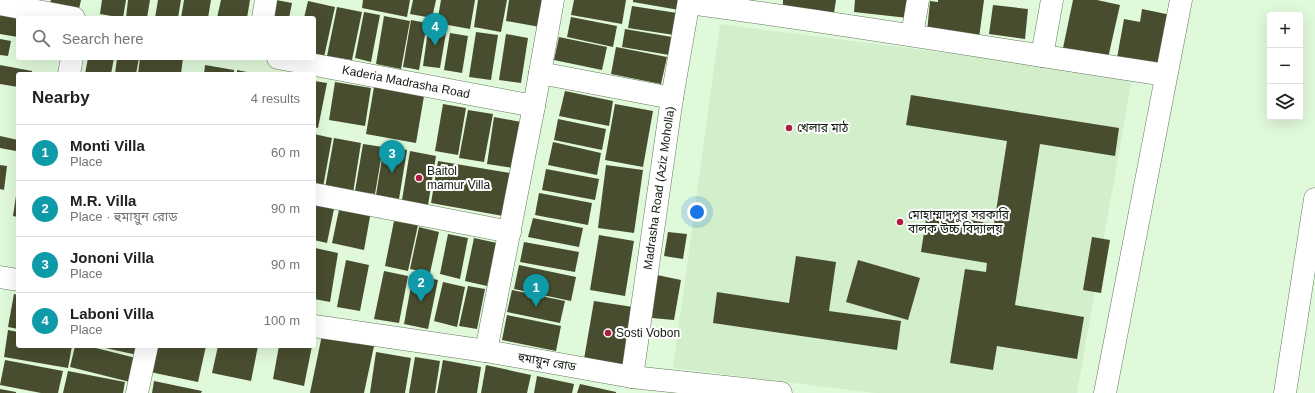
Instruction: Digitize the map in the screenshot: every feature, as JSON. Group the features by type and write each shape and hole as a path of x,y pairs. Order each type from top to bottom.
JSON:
{"street":[{"path":"263,16 266,0"},
{"path":"486,352 553,0"},
{"path":"912,35 918,0"},
{"path":"1042,56 1052,0"},
{"path":"1104,393 1181,0"},
{"path":"689,2 769,7 912,35 1166,75"},
{"name":"Madrasha Road (Aziz Moholla)","path":"632,377 672,98 689,2"},
{"path":"0,4 63,16"},
{"path":"69,72 72,60"},
{"name":"Kaderia Madrasha Road","path":"289,60 534,106"},
{"path":"540,73 672,98"},
{"path":"316,194 510,232"},
{"path":"1285,393 1315,199"},
{"path":"0,277 16,280"},
{"name":"হুমায়ুন রোড","path":"316,326 486,352 632,377 773,392"},
{"path":"137,393 147,348"}],"shaded area":[{"name":"মোহাম্মাদপুর সরকারি বালক উচ্চ বিদ্যালয়","path":"720,24 1132,77 1077,393 875,393 673,368"}],"building":[{"path":"51,0 81,0 79,9 50,3"},
{"path":"102,0 126,0 123,16 100,14"},
{"path":"128,0 150,0 147,16 126,16"},
{"path":"158,0 181,0 178,16 155,16"},
{"path":"184,0 211,0 208,16 181,16"},
{"path":"221,0 250,0 247,16 217,16"},
{"path":"276,0 292,3 289,16 268,16"},
{"path":"363,0 410,0 407,17 362,8"},
{"path":"413,0 436,0 432,18 410,14"},
{"path":"441,0 475,0 470,29 437,23"},
{"path":"478,0 507,0 501,32 474,27"},
{"path":"509,0 545,0 540,27 506,21"},
{"path":"574,0 626,0 622,24 571,15"},
{"path":"633,0 681,0 679,10 633,2"},
{"path":"783,0 836,0 834,13 783,6"},
{"path":"855,0 910,0 908,18 854,12"},
{"path":"938,0 984,0 979,38 927,32 930,1 938,2"},
{"path":"1073,0 1097,0 1120,5 1108,58 1063,48"},
{"path":"308,1 335,7 324,57 316,55 316,16 304,16"},
{"path":"993,5 1028,9 1025,39 989,34"},
{"path":"632,6 677,13 674,35 628,28"},
{"path":"337,7 362,12 352,60 327,56"},
{"path":"1142,9 1171,15 1162,66 1117,58 1124,19 1140,22"},
{"path":"364,12 380,15 371,62 355,58"},
{"path":"0,13 16,17 16,37 0,34"},
{"path":"384,16 410,21 401,69 376,64"},
{"path":"571,17 617,26 613,47 567,37"},
{"path":"411,20 427,23 419,70 403,67"},
{"path":"429,23 447,27 440,68 423,66"},
{"path":"625,29 672,37 669,55 622,47"},
{"path":"476,32 498,35 491,80 469,77"},
{"path":"450,33 468,36 462,73 444,70"},
{"path":"506,34 528,38 521,83 499,80"},
{"path":"559,37 607,47 602,70 554,60"},
{"path":"0,39 11,41 8,56 0,55"},
{"path":"616,47 667,57 661,84 611,74"},
{"path":"88,60 114,60 111,72 85,72"},
{"path":"117,60 139,60 136,72 115,72"},
{"path":"140,60 183,60 181,72 138,72"},
{"path":"0,65 32,71 16,72 16,87 0,84"},
{"path":"205,65 234,70 234,72 204,72"},
{"path":"316,81 327,83 318,128 316,128"},
{"path":"335,82 371,88 365,126 329,120"},
{"path":"374,87 424,96 416,143 366,134"},
{"path":"565,91 613,101 609,126 559,116"},
{"path":"911,95 1119,128 1115,156 1040,144 1015,305 1084,317 1077,359 997,346 993,370 950,363 965,269 986,272 987,263 921,252 927,213 994,224 1007,141 906,125"},
{"path":"443,104 466,108 458,155 435,151"},
{"path":"615,104 653,111 643,167 605,160"},
{"path":"468,110 493,114 484,162 459,158"},
{"path":"494,117 521,122 513,168 487,164"},
{"path":"558,119 606,129 602,150 554,140"},
{"path":"316,134 332,138 323,187 316,185"},
{"path":"0,136 16,140 16,151 0,148"},
{"path":"334,138 361,143 353,193 325,188"},
{"path":"553,142 601,153 597,175 548,165"},
{"path":"363,144 383,147 375,194 355,191"},
{"path":"384,146 407,150 399,199 376,195"},
{"name":"Baitol mamur Villa","path":"410,151 436,156 428,205 402,200"},
{"path":"438,161 510,173 503,216 431,203"},
{"path":"0,165 7,166 4,190 0,189"},
{"path":"606,165 643,170 634,233 598,228"},
{"path":"546,169 599,179 595,200 542,190"},
{"path":"539,193 592,203 588,225 535,215"},
{"path":"16,196 16,217 13,216"},
{"path":"316,200 335,204 327,243 316,240"},
{"path":"340,205 371,211 364,250 332,243"},
{"path":"533,218 583,228 579,247 528,237"},
{"path":"394,221 418,225 408,271 385,266"},
{"path":"419,227 439,232 430,273 410,269"},
{"path":"668,232 687,234 683,259 664,256"},
{"path":"448,234 468,238 460,279 440,274"},
{"path":"599,235 634,241 625,296 590,290"},
{"path":"1092,237 1110,240 1101,293 1083,290"},
{"path":"474,238 497,243 487,286 465,281"},
{"path":"524,242 579,252 575,272 520,262"},
{"path":"316,248 338,253 330,302 316,299"},
{"path":"796,256 836,262 829,311 901,321 897,350 713,323 717,292 789,303"},
{"path":"346,260 369,265 360,311 337,307"},
{"path":"858,260 920,278 908,320 846,302"},
{"path":"519,265 576,277 571,301 514,289"},
{"path":"384,271 408,276 399,323 374,319"},
{"path":"413,275 438,280 428,329 404,324"},
{"path":"657,275 681,280 674,320 652,318"},
{"path":"443,282 465,287 457,327 434,321"},
{"path":"468,286 485,289 477,329 459,326"},
{"path":"512,290 565,301 560,323 507,312"},
{"path":"14,294 16,294 16,329 8,327"},
{"name":"Sosti Vobon","path":"594,301 633,307 623,366 584,359"},
{"path":"507,315 561,326 556,351 502,340"},
{"path":"8,330 16,332 16,348 72,348 68,368 4,357"},
{"path":"322,335 374,346 364,393 310,393"},
{"path":"75,348 96,348 136,358 130,382 70,367"},
{"path":"105,348 144,348 142,356"},
{"path":"155,348 206,348 198,382 150,372"},
{"path":"218,348 258,348 251,381 212,373"},
{"path":"279,348 312,348 304,386 273,379"},
{"path":"376,352 411,358 405,393 370,393"},
{"path":"415,357 440,361 435,393 409,393"},
{"path":"5,360 63,371 58,393 41,393 0,385"},
{"path":"443,360 481,367 477,393 437,393"},
{"path":"486,365 531,375 527,393 481,393"},
{"path":"68,371 125,382 123,393 63,393"},
{"path":"537,376 574,384 572,393 534,393"},
{"path":"154,381 202,391 201,393 152,393"},
{"path":"580,384 616,392 616,393 577,393"},
{"path":"0,389 16,392 16,393 0,393"}],"place":[{"name":"Laboni Villa","path":"435,46"},
{"name":"খেলার মাঠ","path":"789,128"},
{"name":"Jononi Villa","path":"392,173"},
{"name":"Baitol mamur Villa","path":"419,178"},
{"name":"মোহাম্মাদপুর সরকারি বালক উচ্চ বিদ্যালয়","path":"900,222"},
{"name":"M.R. Villa","path":"421,302"},
{"name":"Monti Villa","path":"536,307"},
{"name":"Sosti Vobon","path":"608,333"}]}
